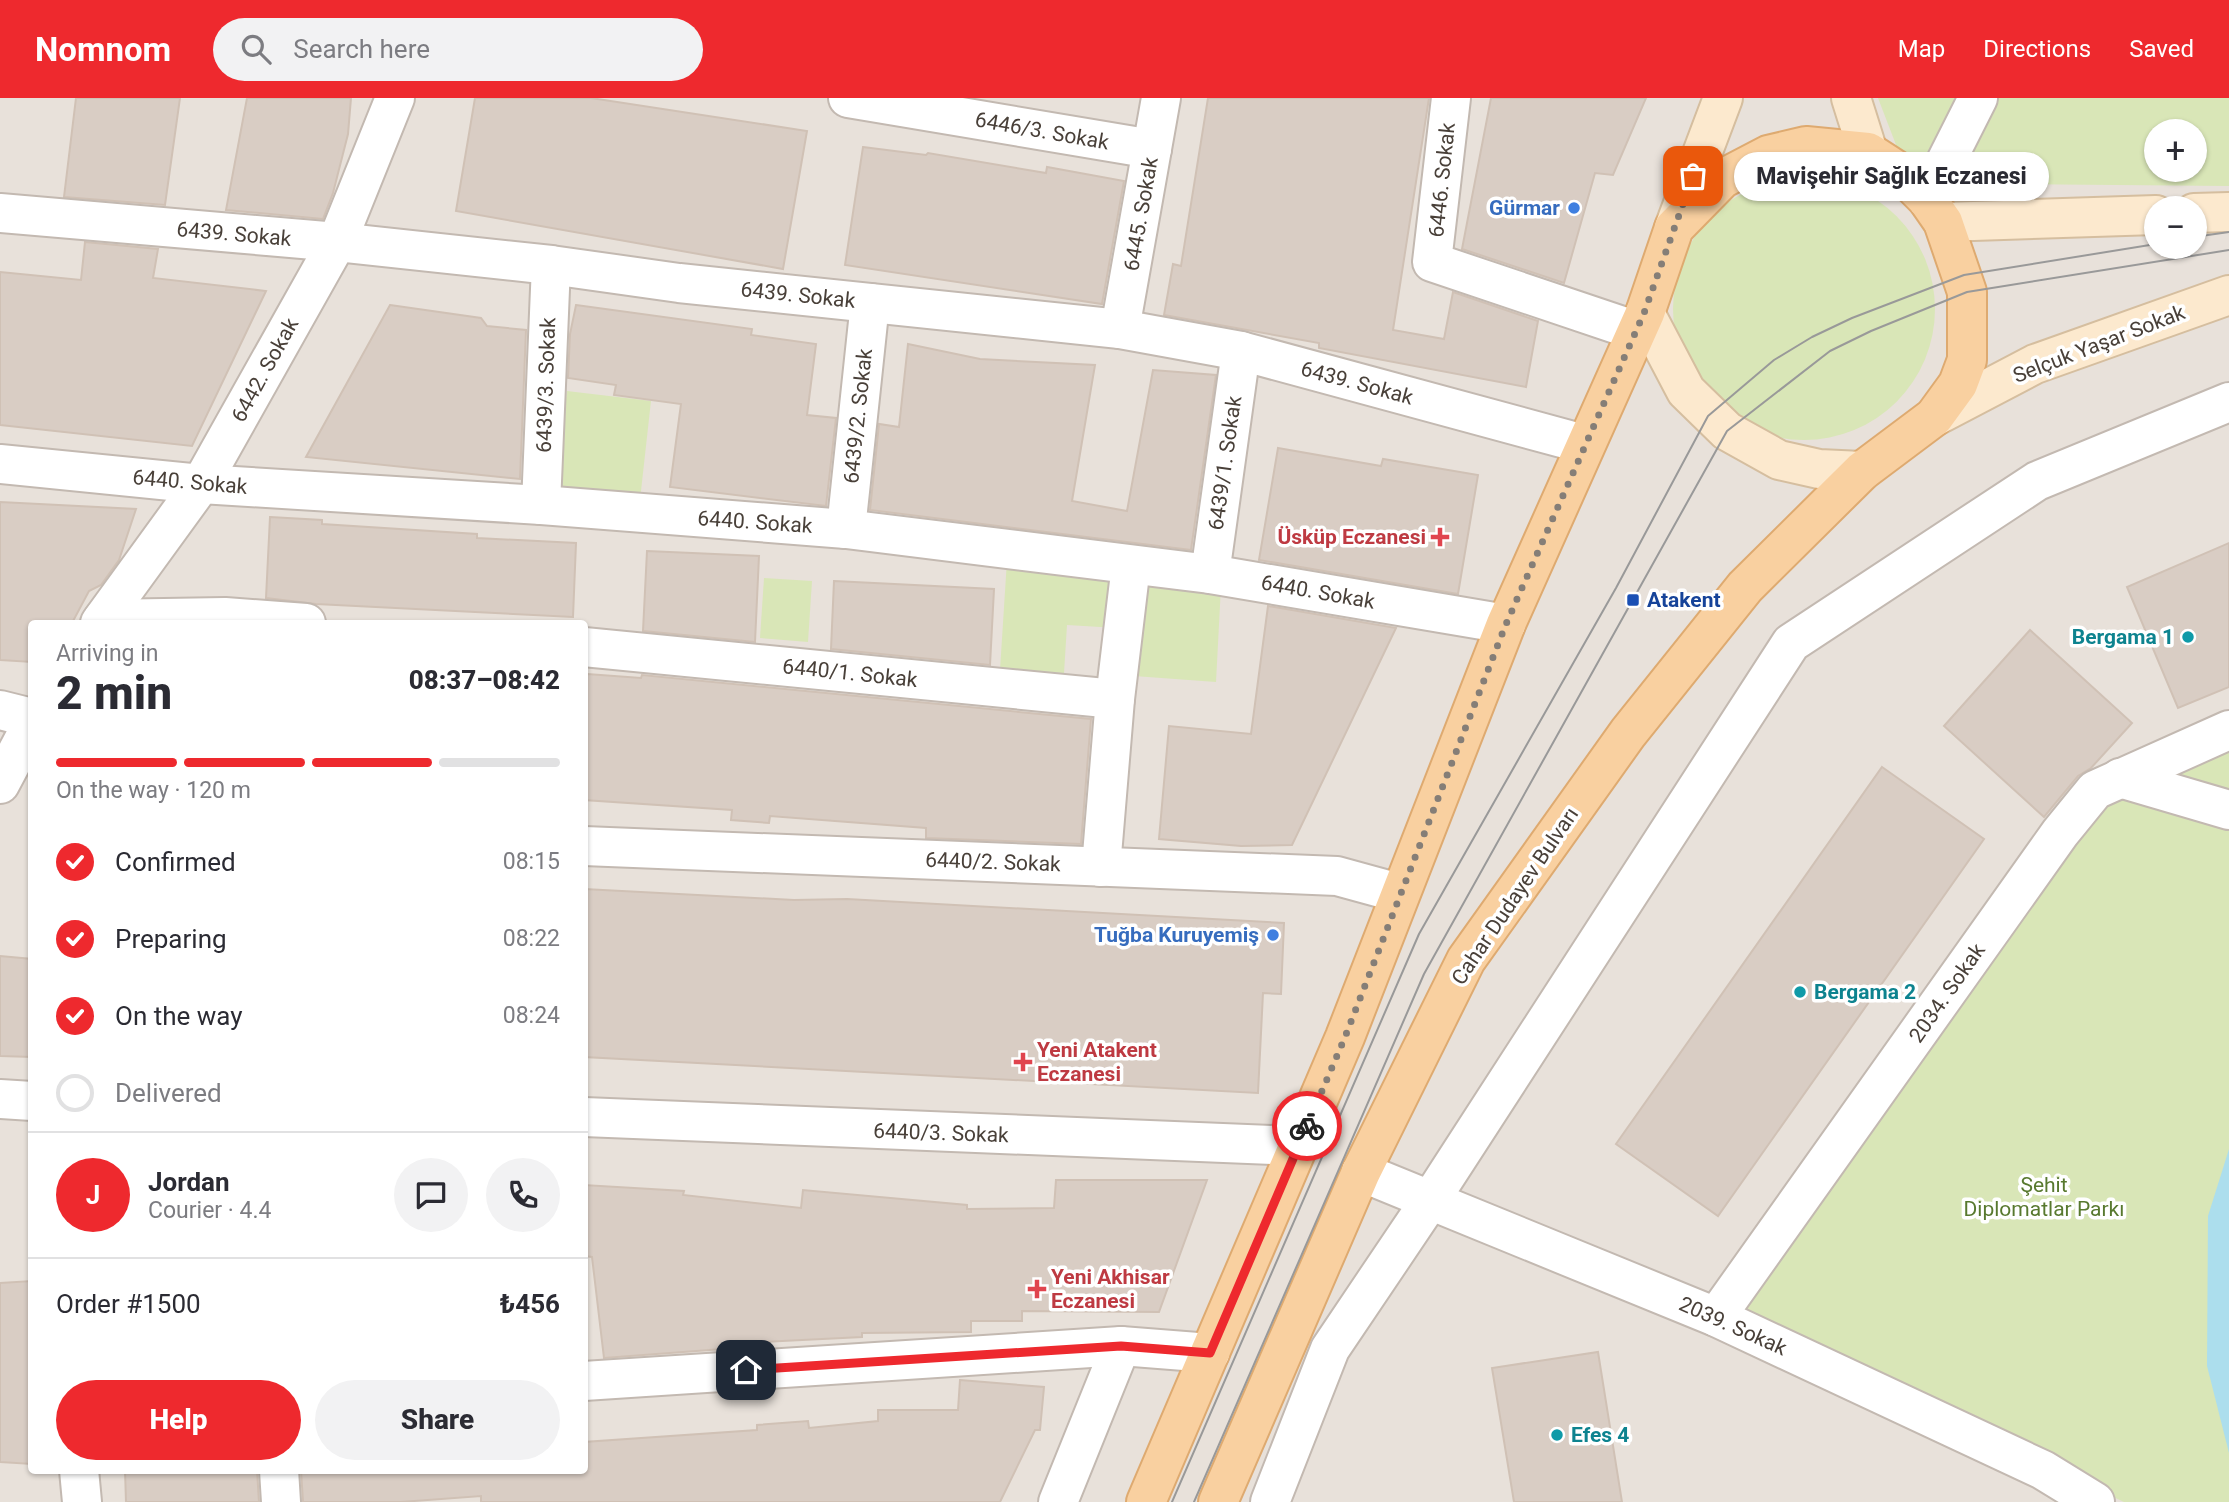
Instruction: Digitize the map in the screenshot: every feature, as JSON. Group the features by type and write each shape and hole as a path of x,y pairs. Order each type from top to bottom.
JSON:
{"main road":[{"path":"1146,1502 1345,1037 1506,624 1584,444 1641,322 1723,98"},
{"path":"1851,98 1868,152"},
{"path":"1674,228 1722,179 1768,155 1806,146 1868,152 1902,174 1935,210 2144,215"},
{"name":"Cahar Dudayev Bulvarı","path":"1218,1502 1361,1171 1466,960 1628,733 1745,587 1862,471 1934,417 1958,384 1967,360 1967,292 1935,210"},
{"path":"2207,213 2229,212"},
{"name":"Selçuk Yaşar Sokak","path":"1934,417 2035,364 2229,295"},
{"path":"1641,322 1685,391 1727,431 1779,460 1819,469 1862,471"}],"street":[{"name":"6442. Sokak","path":"102,620 201,484 337,242 395,98"},
{"name":"6446/3. Sokak","path":"848,98 1152,149"},
{"name":"6445. Sokak","path":"1119,329 1161,98"},
{"name":"6446. Sokak","path":"1451,98 1432,262 1641,322"},
{"path":"1935,210 1978,98"},
{"name":"6439. Sokak","path":"0,213 337,242 551,265 680,283 1119,329 1241,351 1584,444"},
{"name":"6439/3. Sokak","path":"541,505 551,265"},
{"name":"6439/2. Sokak","path":"846,529 870,303"},
{"name":"6439/1. Sokak","path":"1210,574 1241,351"},
{"path":"1270,1502 1330,1349 1431,1199 1791,643 2037,481 2229,402"},
{"name":"6440. Sokak","path":"0,464 201,484 541,505 846,529 1210,574 1506,624"},
{"path":"1101,866 1115,699 1131,565"},
{"path":"132,620 225,617 266,620"},
{"name":"6440/1. Sokak","path":"588,647 1115,699"},
{"path":"0,710 28,717"},
{"name":"2034. Sokak","path":"1716,1317 2060,833 2095,790 2229,730"},
{"path":"0,784 28,732"},
{"path":"2120,778 2229,810"},
{"name":"6440/2. Sokak","path":"588,846 1338,876 1399,893"},
{"path":"0,1099 28,1101"},
{"name":"6440/3. Sokak","path":"588,1117 1298,1146"},
{"name":"2039. Sokak","path":"1361,1171 1716,1317 2043,1470 2095,1502"},
{"path":"1058,1502 1121,1346"},
{"path":"588,1381 1121,1346 1210,1353"},
{"path":"79,1474 82,1502"},
{"path":"279,1474 281,1502"}],"shaded area":[{"path":"0,98 2229,98 2229,1502 0,1502"}],"green space":[{"path":"1878,98 2229,98 2229,186 1995,184 1898,150"},
{"path":"1804,178 1830,181 1854,188 1877,200 1897,216 1913,236 1925,259 1932,283 1935,309 1932,335 1925,359 1913,382 1897,402 1877,418 1854,430 1830,437 1804,440 1778,437 1754,430 1731,418 1711,402 1695,382 1683,359 1676,335 1673,309 1676,283 1683,259 1695,236 1711,216 1731,200 1754,188 1778,181"},
{"path":"567,391 651,401 640,500 555,490"},
{"path":"1007,560 1121,567 1117,628 1067,625 1064,673 1000,670"},
{"path":"764,578 812,581 808,642 760,638"},
{"path":"1140,578 1221,586 1216,682 1134,676"},
{"name":"Şehit Diplomatlar Parkı","path":"2229,738 2229,1502 2124,1502 1735,1317 2103,792"}],"water":[{"path":"2229,1149 2229,1453 2207,1366 2208,1216"}],"building":[{"path":"76,98 180,98 165,205 64,197"},
{"path":"247,98 351,98 348,134 333,193 323,219 226,210"},
{"path":"475,98 591,98 807,131 783,269 456,211"},
{"path":"1208,98 1429,98 1393,330 1444,339 1453,292 1538,321 1526,387 1319,348 1319,343 1164,315 1173,264 1181,266"},
{"path":"1491,98 1646,98 1613,175 1595,173 1564,283 1462,249"},
{"path":"863,147 926,155 928,153 1046,173 1047,167 1124,181 1102,304 845,265"},
{"path":"85,242 158,249 153,278 266,291 192,446 0,425 0,272 81,280"},
{"path":"390,305 481,318 487,326 526,330 520,479 306,457"},
{"path":"576,305 752,329 751,335 816,344 807,415 836,418 826,506 670,487 681,404 614,395 616,385 568,378 570,334"},
{"path":"908,344 980,359 1095,365 1072,501 1127,511 1153,370 1216,375 1191,550 870,510 879,424 899,427"},
{"path":"1278,448 1381,466 1383,459 1478,475 1458,594 1259,560"},
{"path":"0,502 136,509 119,560 101,585 89,591 74,620 28,620 28,662 0,660"},
{"path":"270,517 322,520 322,524 477,534 477,538 576,543 573,617 316,604 266,598"},
{"name":"Bergama 1","path":"2229,543 2229,687 2178,708 2127,587"},
{"path":"647,551 759,556 755,642 643,631"},
{"path":"834,581 994,589 990,665 831,649"},
{"path":"1268,606 1396,628 1292,845 1241,846 1159,839 1169,726 1251,734"},
{"path":"2030,630 2132,723 2091,768 2078,776 2044,817 1944,726"},
{"path":"588,674 641,678 642,675 1091,719 1081,844 926,838 926,828 770,816 769,823 731,820 732,810 588,800"},
{"name":"Bergama 2","path":"1882,767 1984,839 1718,1216 1616,1144"},
{"path":"588,889 794,900 847,899 1284,923 1281,994 1263,993 1258,1093 588,1057"},
{"path":"0,956 28,959 28,1057 0,1056"},
{"path":"1056,1180 1207,1180 1159,1312 1022,1311 1022,1321 971,1321 971,1332 862,1333 862,1337 762,1342 762,1346 604,1358 592,1257 588,1256 588,1185 684,1191 683,1195 801,1208 803,1190 967,1205 967,1209 1054,1208"},
{"path":"28,1281 28,1464 0,1462 0,1283"},
{"name":"Efes 4","path":"1598,1352 1622,1502 1514,1502 1492,1368"},
{"path":"960,1380 1044,1387 1040,1430 1035,1430 1000,1502 481,1502 481,1496 401,1502 303,1502 301,1474 588,1474 588,1442 757,1430 757,1425 808,1421 809,1428 878,1421 878,1410 958,1410"},
{"path":"125,1474 257,1474 259,1502 126,1502"}],"tram line":[{"path":"2207,235 2229,232"},
{"path":"1172,1502 1419,934 1616,588 1708,416 1774,360 1812,337 1852,318 1964,275 2144,246"},
{"path":"1194,1502 1424,974 1727,431 1830,351 1871,331 1967,292 2229,250"}],"way so far":[{"path":"1307,1126 1345,1037 1506,624 1644,313 1693,176"}],"place":[{"name":"Mavişehir Sağlık Eczanesi","path":"1693,176"},
{"name":"Gürmar","path":"1574,208"},
{"name":"Üsküp Eczanesi","path":"1440,537"},
{"name":"Atakent","path":"1633,600"},
{"name":"Bergama 1","path":"2188,637"},
{"name":"Tuğba Kuruyemiş","path":"1273,935"},
{"name":"Bergama 2","path":"1800,992"},
{"name":"Yeni Atakent Eczanesi","path":"1023,1062"},
{"name":"Yeni Akhisar Eczanesi","path":"1037,1289"},
{"name":"Efes 4","path":"1557,1435"}],"route":[{"path":"746,1370 1121,1346 1210,1353 1307,1126"}]}
